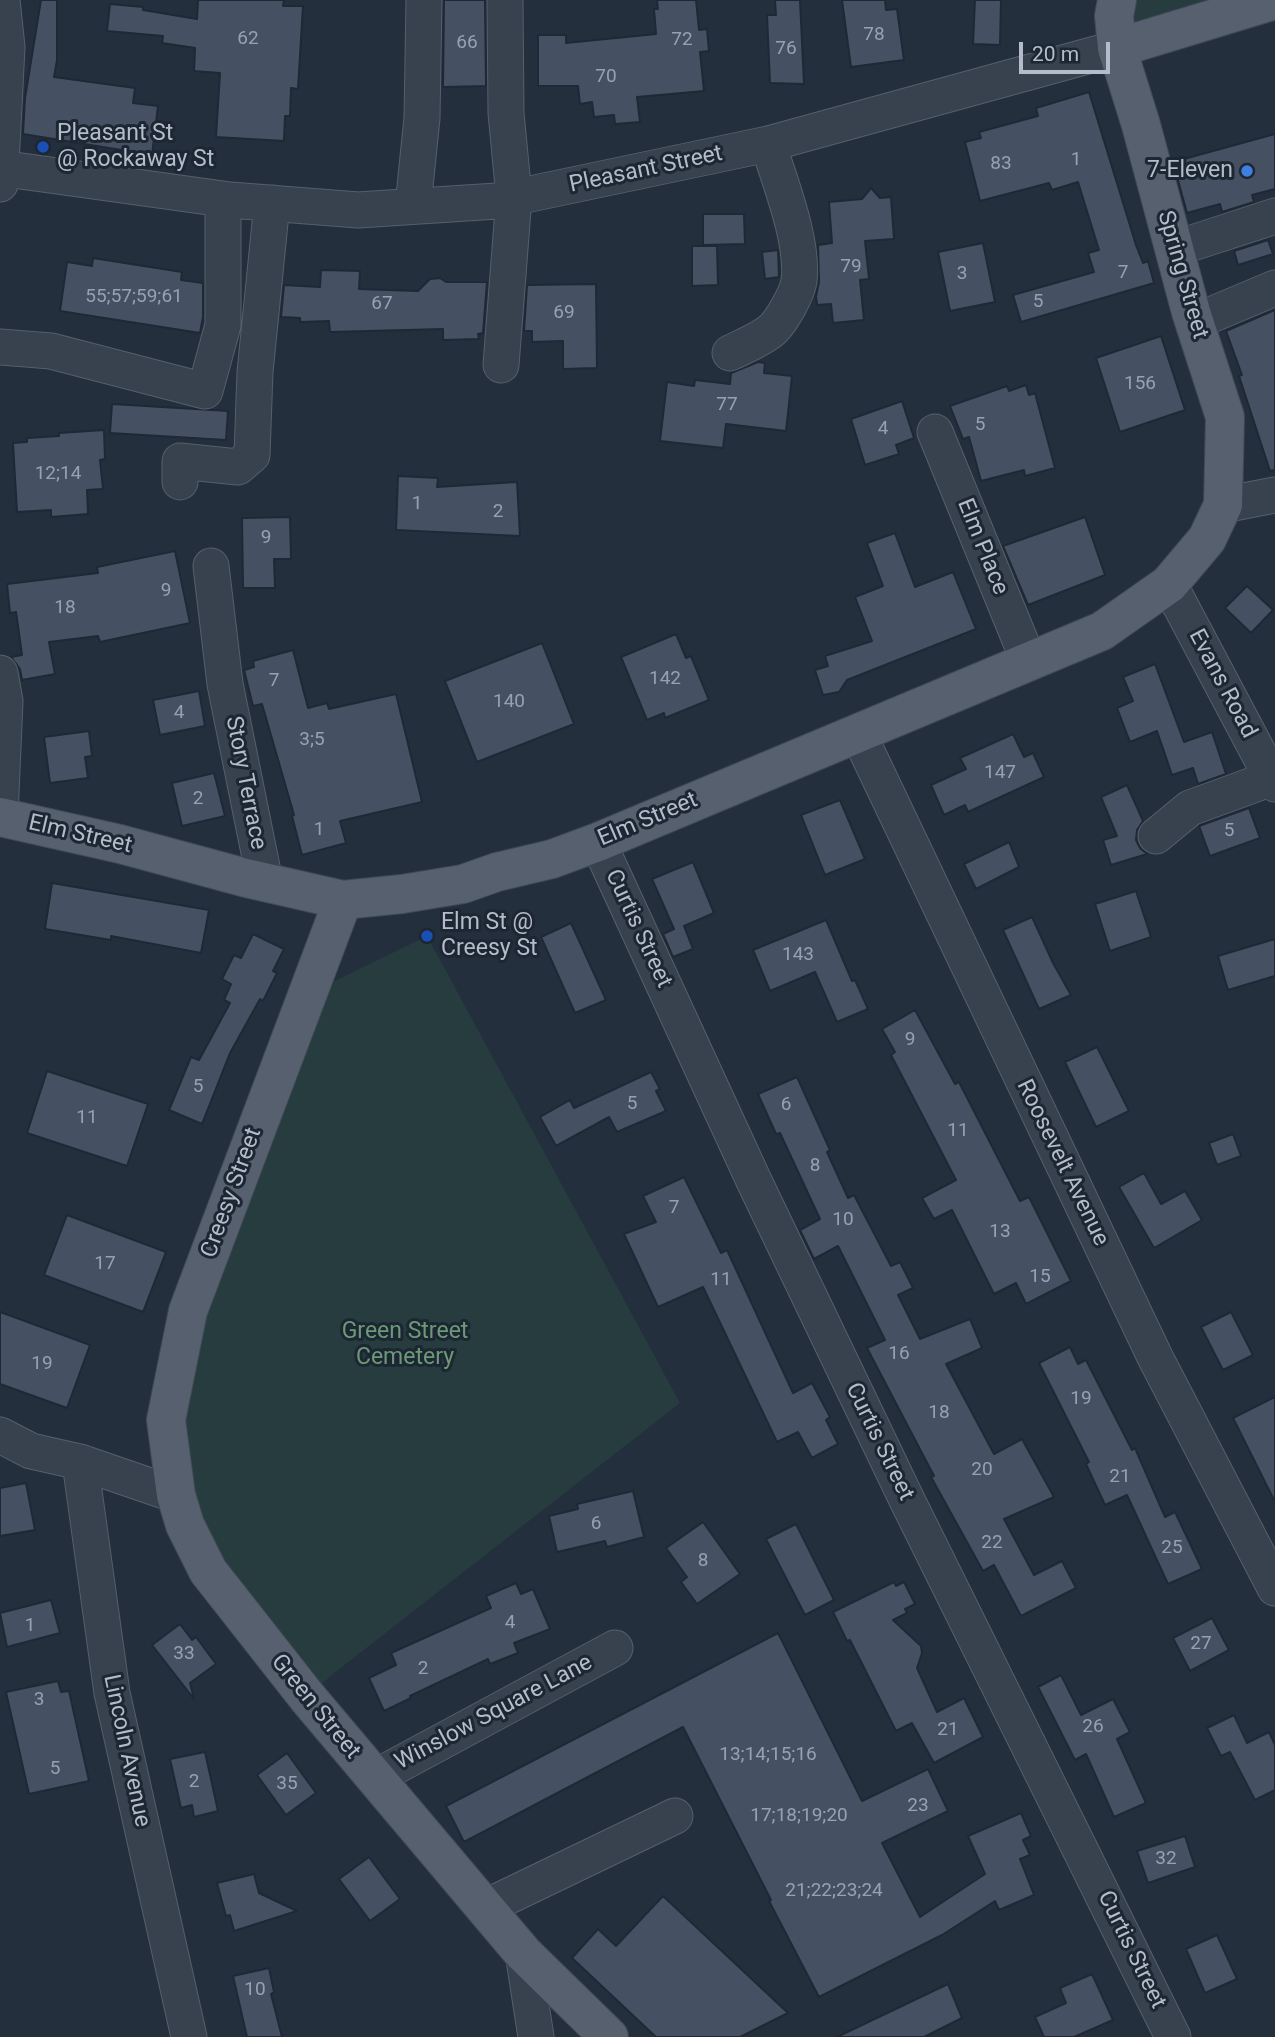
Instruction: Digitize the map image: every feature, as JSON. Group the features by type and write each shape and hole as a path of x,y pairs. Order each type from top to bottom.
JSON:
{"main road":[{"name":"Spring Street","path":"1116,0 1114,16 1117,48 1142,125 1194,322 1225,417 1223,505"},
{"name":"Pleasant Street","path":"1117,48 1266,1"},
{"name":"Elm Street","path":"0,817 343,900 463,884 497,872 552,859 598,842 1102,631 1169,584 1207,539 1223,505"},
{"name":"Creesy Street","path":"176,1495 166,1420 188,1311 343,900"},
{"name":"Green Street","path":"176,1495 185,1525 208,1570 328,1723 523,1953 609,2037"}],"street":[{"path":"0,184 7,47 2,0"},
{"path":"413,206 422,118 425,0"},
{"path":"501,365 514,197 506,113 505,0"},
{"name":"Pleasant Street","path":"0,168 223,198 358,210 497,201 768,144 1117,48"},
{"path":"730,353 773,328 799,284 792,223 768,144"},
{"path":"0,347 51,351 205,391 223,325 223,198"},
{"path":"180,482 180,461 238,467 252,455 254,372 272,203"},
{"path":"1174,249 1275,216"},
{"path":"1194,322 1275,288"},
{"name":"Elm Place","path":"935,432 1029,662"},
{"path":"1223,505 1275,495"},
{"name":"Story Terrace","path":"211,566 225,684 265,882"},
{"name":"Evans Road","path":"1169,584 1273,781"},
{"path":"0,673 5,701 0,817"},
{"name":"Roosevelt Avenue","path":"858,733 1155,1357 1275,1588"},
{"path":"1156,836 1190,808 1273,781"},
{"name":"Curtis Street","path":"598,842 754,1181 906,1498 1173,2037"},
{"path":"0,1435 31,1451 80,1462 176,1495"},
{"name":"Lincoln Avenue","path":"80,1462 112,1693 188,2037"},
{"name":"Winslow Square Lane","path":"374,1778 615,1648"},
{"path":"484,1908 675,1816"},
{"path":"523,1953 536,2037"}],"green space":[{"path":"1117,0 1275,0 1117,48"},
{"name":"Green Street Cemetery","path":"427,936 680,1403 307,1697 192,1538 166,1420 306,995"}],"building":[{"path":"41,0 57,0 57,60 54,77 135,88 133,103 158,106 152,155 23,134 25,98"},
{"path":"198,0 284,0 283,6 303,6 298,89 291,88 290,116 285,116 284,141 216,137 220,73 194,71 195,48 162,43 163,36 107,31 110,4 143,7 143,10 197,19"},
{"path":"444,0 485,0 486,86 443,87"},
{"path":"657,0 696,0 699,30 707,29 709,51 700,52 704,91 637,97 640,122 615,124 614,115 594,117 592,102 580,104 578,86 538,86 538,35 566,35 566,43 656,34 654,9 658,9"},
{"path":"775,0 800,0 804,84 770,83 767,15 776,15"},
{"path":"842,0 885,0 886,10 897,9 904,60 851,67"},
{"path":"975,0 1001,0 1000,45 973,44"},
{"path":"1089,92 1136,245 1143,263 1148,261 1154,283 1021,322 1013,295 1094,272 1088,253 1099,250 1078,182 1052,190 1049,183 980,201 965,142 981,138 979,132 1038,116 1036,108"},
{"path":"1275,134 1275,189 1252,195 1254,202 1222,212 1220,204 1187,213 1173,162"},
{"path":"871,188 880,198 891,197 894,239 865,241 869,279 860,280 864,320 833,323 831,304 817,305 816,296 819,282 818,245 832,243 829,202 862,199"},
{"path":"703,214 744,214 745,244 703,245"},
{"path":"1268,240 1273,254 1238,265 1234,251"},
{"path":"983,243 995,302 950,311 938,252"},
{"path":"692,246 717,246 718,285 692,286"},
{"path":"778,250 779,277 765,279 762,252"},
{"path":"93,258 182,272 181,280 203,283 200,333 60,311 67,262 92,266"},
{"path":"321,270 360,271 359,289 418,291 430,279 440,278 446,282 487,282 483,333 478,334 479,339 443,340 443,329 330,332 329,321 300,322 300,318 281,317 284,285 320,287"},
{"path":"596,284 597,368 563,369 563,341 532,342 532,331 524,331 527,285"},
{"path":"1275,310 1275,470 1270,471 1226,331"},
{"path":"1161,336 1185,410 1120,432 1096,358"},
{"path":"758,362 765,363 764,373 792,376 786,431 726,424 723,448 660,441 667,382 694,386 695,380 730,384 731,373"},
{"path":"1026,385 1029,395 1035,393 1055,468 1025,476 1024,470 981,481 969,437 963,439 950,406 1007,386 1009,391"},
{"path":"902,401 914,438 896,445 899,454 865,465 851,419"},
{"path":"112,404 228,411 226,440 110,433"},
{"path":"104,430 105,459 100,460 103,489 87,490 88,514 51,517 51,510 17,512 13,443 27,442 27,438 59,436 59,433"},
{"path":"398,476 438,478 437,487 517,482 520,536 396,530"},
{"path":"290,517 291,559 274,559 275,588 243,588 242,518"},
{"path":"1085,517 1105,575 1028,605 1003,546"},
{"path":"895,533 915,587 953,572 976,629 847,680 839,692 823,695 815,670 828,666 825,656 872,641 855,597 883,586 867,543"},
{"path":"175,551 190,623 100,642 98,636 49,642 55,674 22,680 20,669 11,657 22,655 16,612 10,613 7,584 98,573 97,567"},
{"path":"1247,586 1273,610 1251,633 1225,608"},
{"path":"676,634 686,658 691,656 709,700 665,718 664,713 647,720 621,657"},
{"path":"542,643 574,724 477,762 445,681"},
{"path":"293,650 308,708 327,703 329,709 396,694 422,802 340,821 346,843 302,855 292,816 294,815 262,704 253,706 244,670 254,667 253,661"},
{"path":"1155,664 1184,742 1212,732 1226,774 1198,784 1193,768 1172,775 1157,731 1130,742 1117,708 1133,701 1123,677"},
{"path":"199,691 205,726 160,735 153,700"},
{"path":"89,731 92,756 85,757 88,778 50,783 44,737"},
{"path":"1013,734 1024,757 1033,753 1044,777 968,812 965,805 944,815 931,785 966,769 960,758"},
{"path":"214,773 225,816 182,826 172,783"},
{"path":"1127,785 1143,821 1137,830 1136,840 1147,854 1111,865 1103,840 1117,836 1101,797"},
{"path":"840,800 865,859 825,875 801,815"},
{"path":"1249,808 1260,838 1210,856 1199,826"},
{"path":"1009,842 1019,867 976,889 964,864"},
{"path":"693,862 714,913 684,926 693,949 673,957 663,934 674,929 652,879"},
{"path":"52,883 209,910 201,953 111,936 111,940 45,929"},
{"path":"1136,891 1151,937 1110,951 1095,904"},
{"path":"1032,917 1071,995 1039,1009 1003,930"},
{"path":"826,920 852,981 855,980 868,1009 837,1022 815,972 770,991 753,950"},
{"path":"571,923 606,1000 575,1013 541,937"},
{"path":"253,934 284,949 273,971 277,973 263,1001 260,999 230,1053 202,1124 169,1110 191,1057 199,1060 230,1003 224,1000 231,984 222,979 234,955 241,958"},
{"path":"1275,939 1275,976 1228,990 1218,956"},
{"path":"915,1010 955,1084 959,1082 1020,1201 1029,1197 1071,1281 1026,1304 1016,1283 994,1294 952,1210 934,1219 922,1198 956,1180 891,1055 895,1052 882,1029"},
{"path":"1097,1047 1129,1111 1096,1127 1065,1062"},
{"path":"47,1071 148,1104 127,1166 27,1133"},
{"path":"651,1072 660,1089 656,1091 666,1111 617,1132 609,1117 556,1146 540,1117 570,1100 574,1108"},
{"path":"797,1077 848,1198 854,1195 891,1266 900,1262 913,1288 898,1295 920,1339 970,1319 982,1348 946,1364 994,1454 1022,1439 1054,1497 1004,1519 1034,1575 1062,1561 1076,1588 1021,1616 994,1565 983,1571 931,1477 934,1476 867,1348 885,1340 838,1246 814,1259 800,1230 820,1219 780,1133 776,1134 758,1094"},
{"path":"1233,1134 1241,1156 1217,1165 1209,1143"},
{"path":"1144,1173 1161,1204 1185,1191 1202,1220 1154,1248 1119,1187"},
{"path":"684,1177 721,1253 727,1250 793,1393 812,1383 830,1417 826,1420 838,1444 812,1458 798,1432 777,1442 703,1287 658,1307 624,1234 656,1222 643,1196"},
{"path":"67,1215 166,1252 143,1312 44,1275"},
{"path":"0,1312 90,1345 67,1408 0,1384"},
{"path":"1231,1312 1253,1355 1223,1370 1201,1327"},
{"path":"1070,1347 1078,1364 1086,1360 1132,1450 1135,1448 1165,1517 1175,1512 1202,1569 1168,1584 1127,1495 1105,1505 1086,1464 1089,1462 1039,1363"},
{"path":"1275,1397 1275,1502 1233,1418"},
{"path":"26,1483 35,1530 0,1536 0,1488"},
{"path":"633,1491 644,1537 607,1547 605,1541 557,1552 549,1516 578,1509 577,1504"},
{"path":"703,1522 740,1574 697,1604 681,1582 687,1577 666,1548"},
{"path":"796,1524 834,1600 805,1615 766,1539"},
{"path":"894,1582 896,1586 904,1582 915,1604 905,1609 907,1613 893,1620 921,1646 922,1653 917,1668 937,1712 964,1698 983,1737 934,1763 912,1723 896,1731 833,1612"},
{"path":"516,1583 521,1594 533,1589 550,1629 514,1643 518,1653 490,1664 488,1659 384,1711 369,1678 396,1665 391,1653 491,1608 486,1596"},
{"path":"51,1600 60,1633 7,1647 0,1613"},
{"path":"1212,1618 1229,1650 1190,1671 1173,1638"},
{"path":"180,1624 192,1640 196,1637 216,1664 190,1683 194,1699 152,1645"},
{"path":"778,1633 862,1801 928,1769 948,1811 882,1843 920,1917 985,1874 968,1836 1021,1813 1031,1836 1023,1840 1030,1855 1020,1859 1034,1895 999,1910 995,1901 942,1935 819,1997 683,1727 464,1842 446,1806"},
{"path":"1061,1675 1081,1715 1113,1699 1130,1732 1117,1739 1146,1803 1114,1817 1086,1754 1075,1760 1038,1687"},
{"path":"58,1681 61,1692 69,1691 89,1781 29,1794 6,1692"},
{"path":"1234,1715 1247,1743 1269,1732 1275,1745 1275,1790 1255,1800 1230,1752 1221,1756 1207,1728"},
{"path":"205,1752 218,1811 194,1817 192,1805 181,1808 170,1759"},
{"path":"287,1753 316,1793 286,1815 257,1775"},
{"path":"1185,1836 1195,1867 1148,1883 1137,1851"},
{"path":"369,1857 400,1899 370,1921 339,1879"},
{"path":"254,1874 259,1893 297,1911 234,1931 230,1915 226,1916 217,1883"},
{"path":"663,1896 788,2013 740,2037 656,2037 572,1958 598,1929 616,1946"},
{"path":"1217,1935 1237,1979 1205,1993 1186,1949"},
{"path":"269,1968 274,1992 271,1994 282,2037 247,2037 233,1976"},
{"path":"1092,1974 1113,2020 1074,2037 1044,2037 1035,2017 1066,2003 1060,1988"},
{"path":"948,1984 962,2018 924,2037 837,2037"}],"place":[{"name":"Pleasant St @ Rockaway St","path":"43,147"},
{"name":"7-Eleven","path":"1247,171"},
{"name":"Elm St @ Creesy St","path":"427,936"}]}
